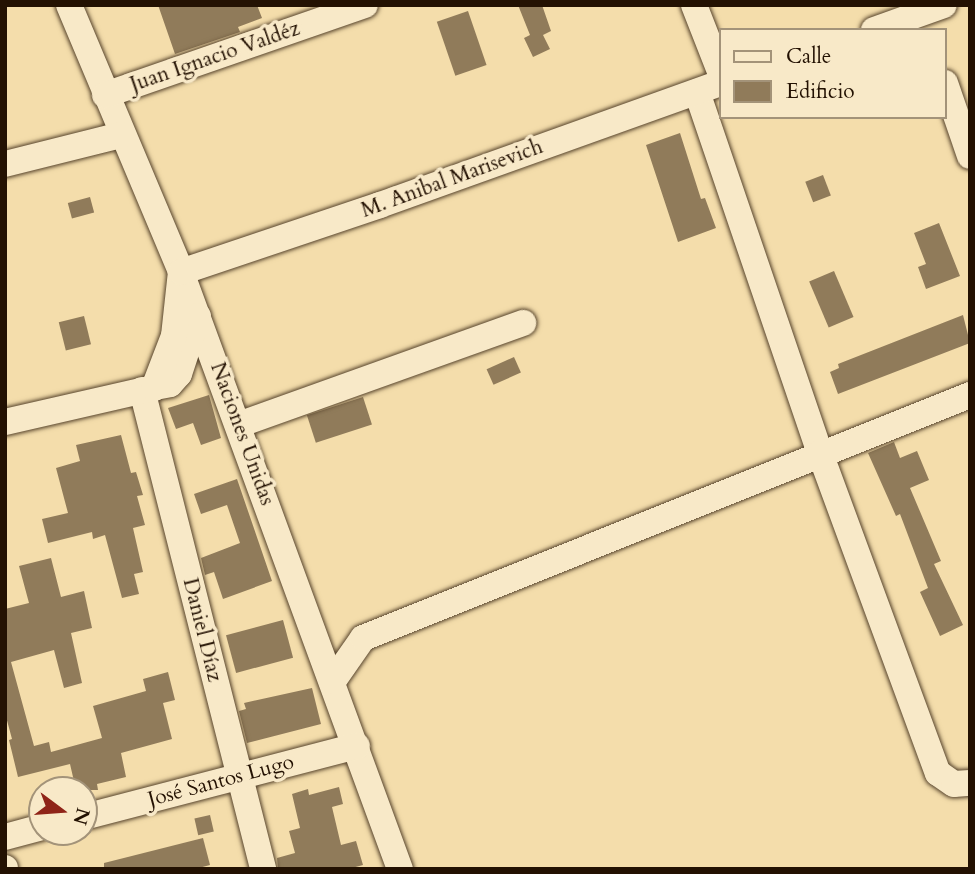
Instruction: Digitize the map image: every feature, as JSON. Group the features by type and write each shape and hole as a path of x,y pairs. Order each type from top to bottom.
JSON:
{"street":[{"name":"Naciones Unidas","path":"69,5 198,316 358,746 400,869"},
{"name":"Juan Ignacio Valdéz","path":"105,95 365,5"},
{"path":"694,5 720,71"},
{"path":"880,28 928,13"},
{"name":"M. Anibal Marisevich","path":"181,272 380,205 720,83"},
{"path":"947,89 970,156"},
{"path":"696,92 820,453 938,773 954,785 970,783"},
{"path":"5,164 121,135"},
{"path":"148,389 174,336 181,272"},
{"path":"5,422 170,384 179,374 198,316"},
{"path":"238,425 523,323"},
{"name":"Daniel Díaz","path":"148,389 263,869"},
{"path":"334,681 363,638 970,395"},
{"name":"José Santos Lugo","path":"98,813 358,746"},
{"path":"5,837 28,831"}],"building":[{"path":"158,5 257,5 262,18 238,27 240,32 175,54"},
{"path":"518,5 542,5 551,31 543,35 550,49 533,57 524,38 530,35"},
{"path":"468,11 487,65 455,76 437,22"},
{"path":"680,133 701,199 705,198 716,228 678,242 646,145"},
{"path":"823,175 831,196 813,202 805,182"},
{"path":"90,197 94,212 72,218 68,203"},
{"path":"939,223 960,276 926,289 918,267 926,264 914,233"},
{"path":"834,271 854,317 829,328 809,282"},
{"path":"963,315 970,343 838,394 830,372 839,368 838,364"},
{"path":"84,316 91,344 66,350 59,322"},
{"path":"514,357 521,373 494,385 487,369"},
{"path":"209,395 221,438 201,445 193,423 176,429 168,408"},
{"path":"363,397 372,425 316,443 307,415"},
{"path":"121,435 131,473 136,472 143,495 137,496 145,525 133,528 143,572 134,574 139,594 122,598 105,535 93,539 92,532 48,543 42,519 68,513 56,468 80,461 76,445"},
{"path":"894,442 900,458 917,451 929,480 910,488 941,561 934,564 963,625 940,636 920,592 928,588 900,514 896,516 868,453"},
{"path":"237,479 272,581 223,599 214,572 205,575 201,558 240,543 227,505 201,514 194,494"},
{"path":"51,558 61,597 84,591 92,628 71,633 82,683 64,688 54,650 11,662 34,746 49,742 51,752 102,738 93,706 146,691 143,679 168,672 175,700 163,703 172,739 121,753 126,777 98,784 98,776 73,776 70,764 18,777 5,713 5,609 29,603 19,566"},
{"path":"283,620 293,658 236,673 226,635"},
{"path":"312,688 321,724 247,743 239,711 246,709 244,703"},
{"path":"339,787 343,804 332,807 341,845 356,841 363,865 348,869 278,869 277,858 295,853 289,831 300,828 292,794 308,789 309,795"},
{"path":"210,815 214,832 198,835 194,819"},
{"path":"203,838 210,865 195,869 104,869 104,863"}]}
